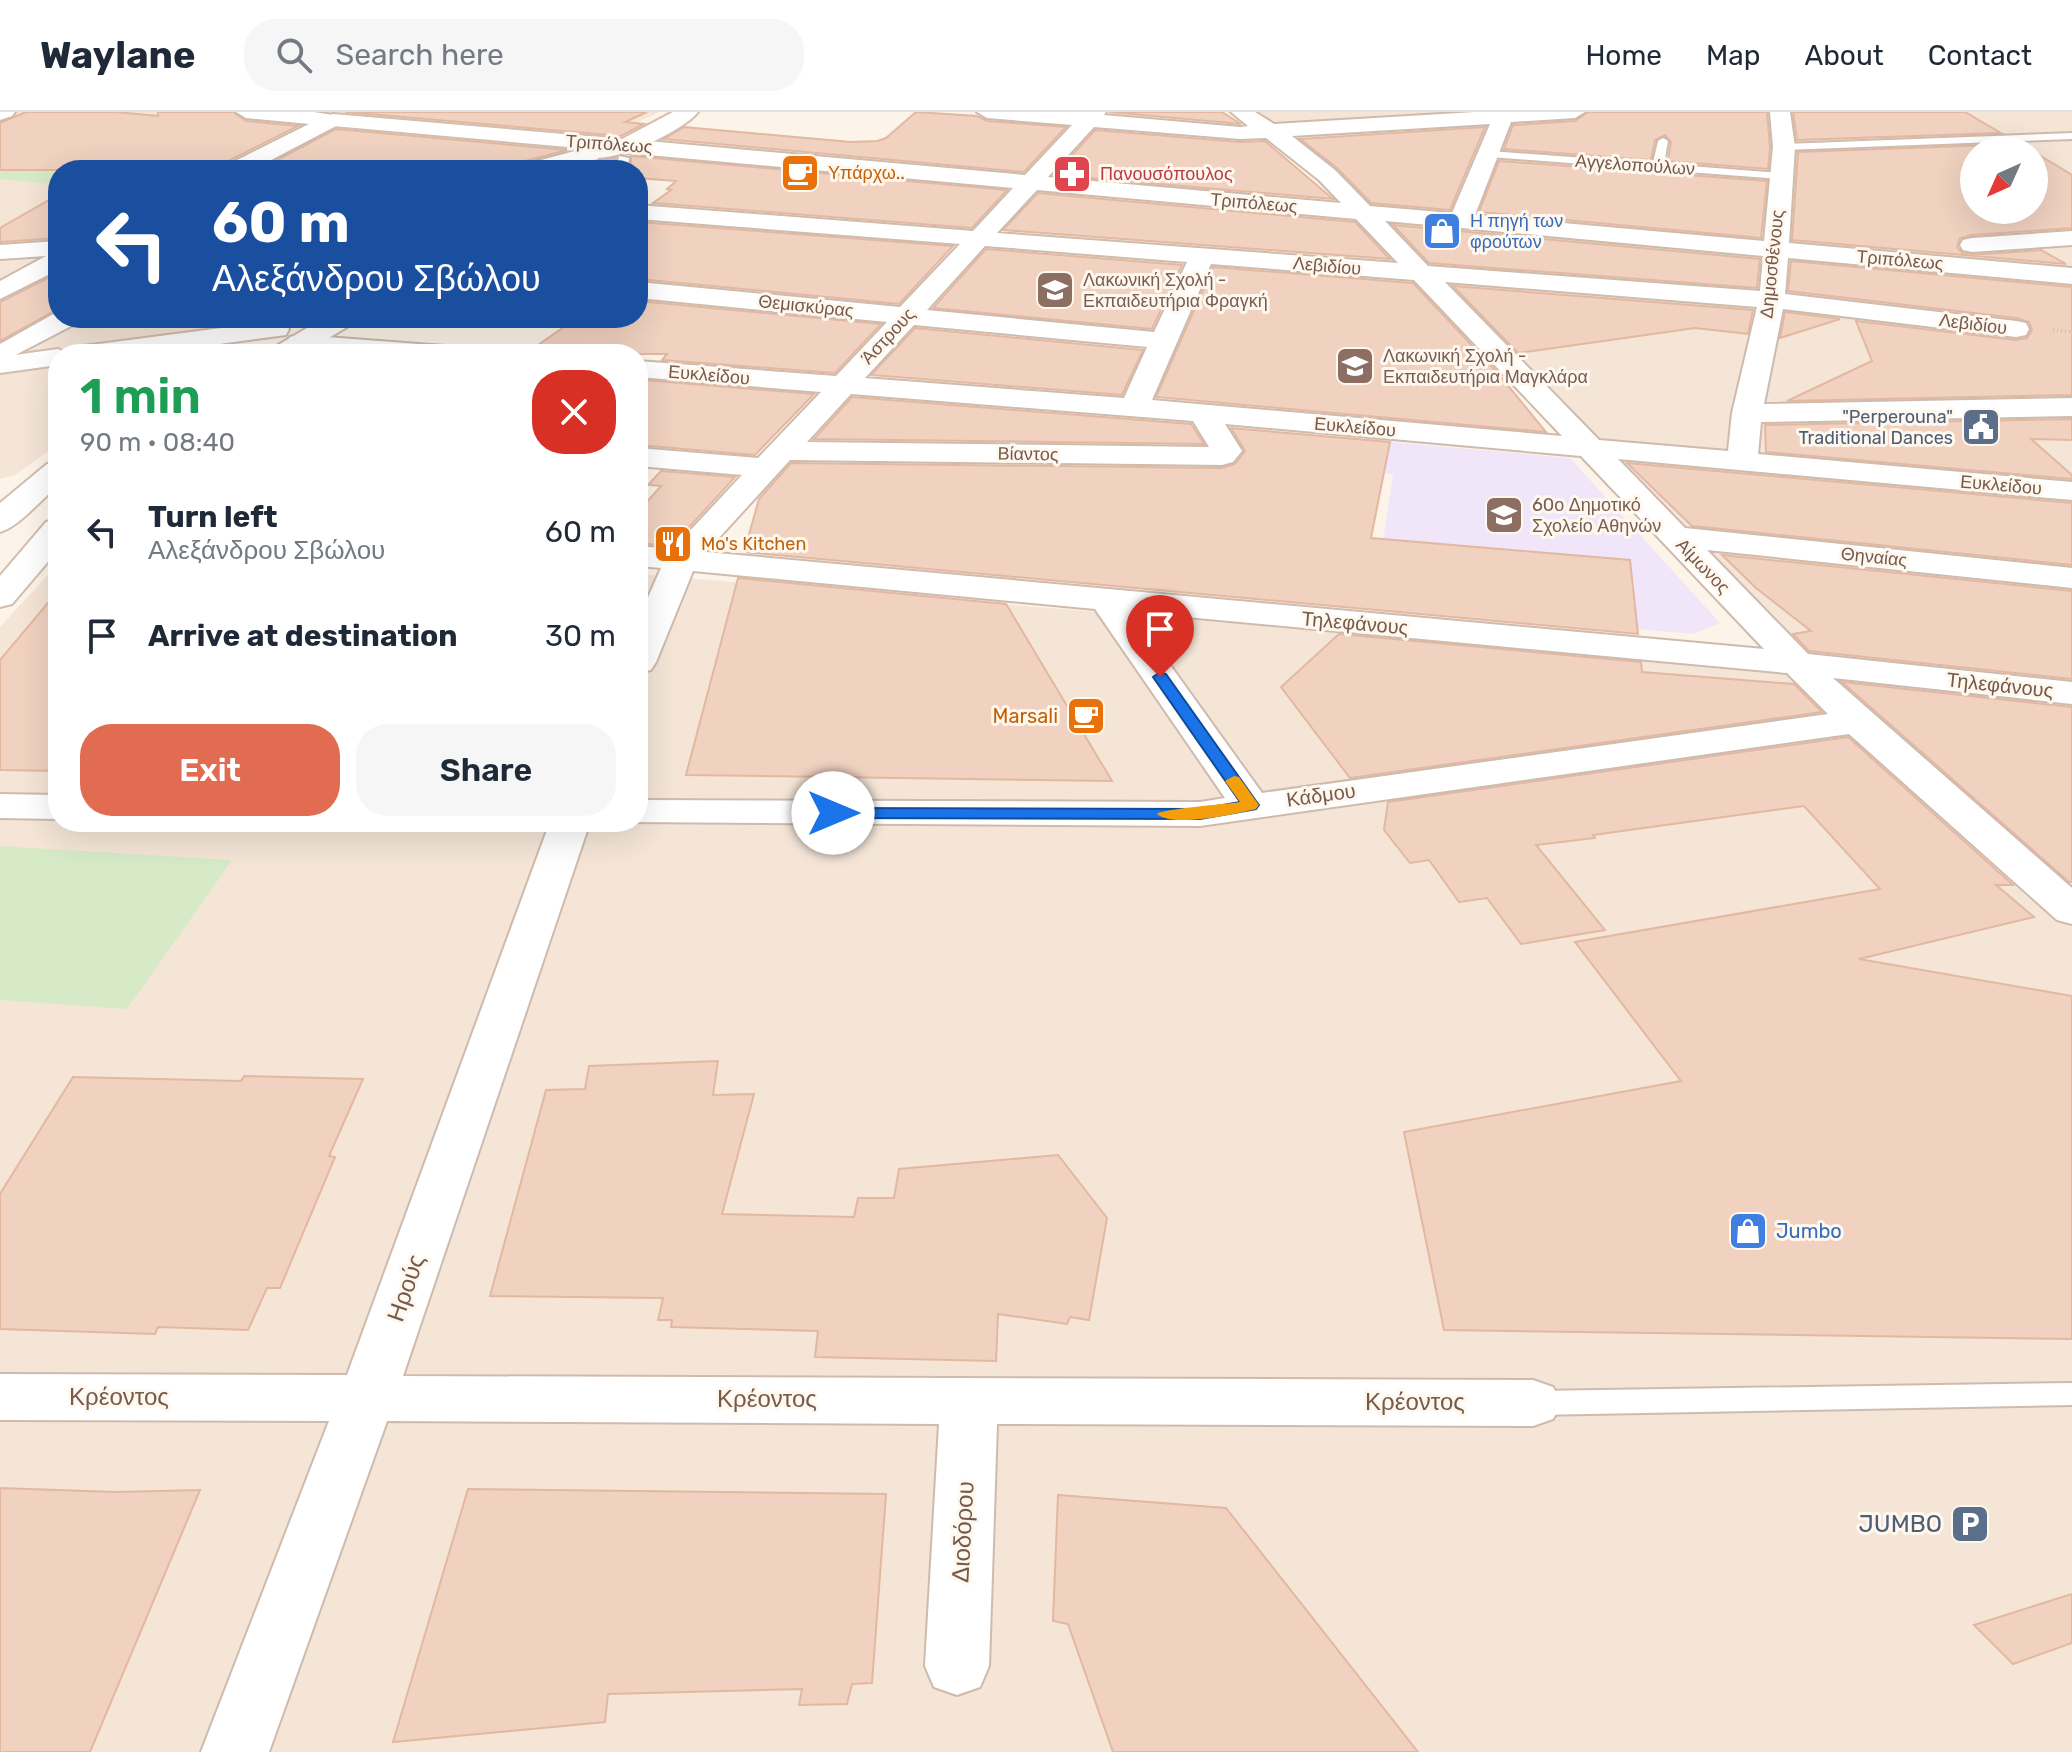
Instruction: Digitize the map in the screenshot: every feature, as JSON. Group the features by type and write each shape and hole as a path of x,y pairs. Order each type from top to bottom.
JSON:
{"street":[{"name":"Τριπόλεως","path":"246,112 341,116 624,158 1031,182 2072,276"},
{"path":"624,158 688,112"},
{"path":"987,112 1092,116 1240,133 1286,123 1575,112"},
{"name":"Αίμωνος","path":"1241,112 1286,123 1327,175 1798,664 1857,721 2072,911"},
{"name":"Δημοσθένους","path":"1742,461 1747,413 1772,300 1784,147 1780,112"},
{"path":"1461,221 1504,114"},
{"path":"260,160 341,116"},
{"name":"Άστρους","path":"681,560 1092,116"},
{"name":"Λεβιδίου","path":"648,213 1772,300 2016,329"},
{"path":"1838,255 2072,238"},
{"path":"0,252 48,249"},
{"path":"1134,407 1202,256"},
{"path":"0,291 48,265"},
{"name":"Θεμισκύρας","path":"648,291 1165,341"},
{"path":"0,355 48,328"},
{"path":"264,344 313,328"},
{"path":"180,344 289,336 358,344"},
{"path":"0,365 48,358"},
{"name":"Ευκλείδου","path":"648,370 1134,407 2072,491"},
{"path":"1747,413 2072,407"},
{"name":"Βίαντος","path":"648,457 774,460 1222,456 1227,451 1203,413"},
{"path":"0,522 8,501 48,477"},
{"path":"8,501 48,501"},
{"name":"Θηναίας","path":"1675,537 2072,578"},
{"path":"0,597 48,541"},
{"name":"Τηλεφάνους","path":"648,557 1798,664 2072,693"},
{"path":"648,638 681,560"},
{"path":"1106,600 1250,805"},
{"name":"Κάδμου","path":"648,812 1200,814 1857,721"},
{"path":"0,806 48,807"},
{"name":"Ηρούς","path":"235,1752 367,1398 566,832"},
{"name":"Κρέοντος","path":"0,1397 1533,1403"},
{"name":"Διοδόρου","path":"957,1666 969,1399"}],"lane":[{"path":"1784,147 2072,136"},
{"path":"1658,167 1663,141"},
{"name":"Αγγελοπούλων","path":"1490,154 1780,176"},
{"path":"1533,1403 2072,1394"}],"shaded area":[{"path":"12,112 197,112 568,147 547,160 48,160 48,328 249,328 217,344 48,344 48,451 15,475 0,479 0,117"},
{"path":"272,112 659,112 601,140"},
{"path":"1248,112 2072,112 2072,687 1801,659 1434,269 1365,204"},
{"name":"60ο Δημοτικό Σχολείο Αθηνών","path":"1368,440 1570,458 1720,623 1694,634 1413,610 1374,601 1393,474 1364,472"},
{"path":"48,575 48,832 648,832 648,575 1844,674 2072,700 2072,1752 0,1752 0,627"}],"green space":[{"path":"0,160 48,168 48,184 0,179"},
{"path":"1556,236 1745,253 1740,292 1611,280"},
{"path":"0,846 232,860 127,1009 0,1000"}],"building":[{"path":"26,112 116,112 158,116 158,112 233,112 246,121 298,126 230,160 48,160 48,170 0,170 0,123"},
{"path":"345,112 647,112 625,122 644,124 621,136"},
{"path":"916,112 1066,127 1024,172 664,139 684,127 851,142 877,141 886,138"},
{"path":"1109,112 1222,112 1241,124"},
{"path":"1588,112 1767,112 1768,169 1668,161 1671,142 1665,135 1655,140 1651,160 1504,149 1513,125 1575,121"},
{"path":"1793,112 1965,112 2001,133 1797,140"},
{"path":"1485,127 1450,210 1371,203 1337,168 1300,139"},
{"path":"336,129 567,150 529,160 277,160"},
{"path":"1095,130 1240,142 1265,141 1333,199 1054,175"},
{"path":"1960,146 1960,224 2048,224 2048,160 2072,175 2072,228 1972,235 1960,238 1957,247 1962,253 1972,255 2041,250 2066,264 1792,240 1798,152"},
{"path":"631,156 1007,190 972,228 653,203 671,190 667,189 676,181 648,179 648,160 631,160"},
{"path":"1499,161 1767,181 1761,238 1479,212"},
{"path":"1038,193 1355,222 1390,259 1003,230"},
{"path":"48,201 48,239 0,242 0,228"},
{"path":"648,223 953,246 899,304 648,280"},
{"path":"1393,225 1760,259 1757,288 1429,263"},
{"name":"Λακωνική Σχολή - Εκπαιδευτήρια Φραγκή","path":"986,249 1182,265 1152,329 933,308"},
{"path":"1791,261 2072,287 2072,395 1787,401 1872,361 1856,321 2016,340 2027,338 2032,330 2029,322 2016,318 1788,291"},
{"path":"1213,267 1413,283 1496,371 1546,432 1156,397"},
{"path":"48,278 48,315 0,341 0,302"},
{"path":"1453,286 1753,310 1748,334 1695,328 1518,353"},
{"path":"648,302 881,324 835,373 662,360 667,354 648,354 648,344 539,344 563,328 648,328"},
{"path":"1785,312 1840,319 1780,338"},
{"path":"915,328 1143,350 1122,395 871,375"},
{"path":"648,380 814,394 755,455 648,446"},
{"path":"852,397 1191,424 1204,444 814,439"},
{"path":"2072,419 2072,440 2031,439 2072,475 2072,479 1766,452 1765,425"},
{"path":"1231,428 1390,442 1371,538 1630,560 1638,634 744,552 759,499 791,463 1222,468 1235,464 1245,451"},
{"path":"1627,463 2072,503 2072,565 1692,526"},
{"path":"661,471 735,477 672,546 648,544 648,501 661,486 648,485"},
{"path":"1722,555 2072,591 2072,679 1809,651 1793,634 1811,631 1756,588"},
{"path":"738,578 1006,604 1112,781 686,775"},
{"path":"48,603 48,771 0,770 0,660"},
{"path":"1339,634 1641,662 1642,672 1794,684 1822,712 1350,778 1281,687"},
{"path":"1842,682 2072,707 2072,882 2069,882"},
{"name":"Jumbo","path":"1848,737 2013,885 1996,885 2034,917 1859,959 2072,996 2072,1339 1444,1330 1404,1132 1681,1081 1575,942 1880,889 1804,806 1593,835 1595,838 1536,845 1605,930 1521,944 1487,898 1459,902 1429,860 1410,863 1384,830 1388,802"},
{"path":"718,1061 713,1095 754,1094 722,1214 854,1217 858,1198 894,1198 899,1169 1058,1155 1107,1218 1089,1320 1070,1317 1067,1324 998,1314 996,1361 815,1357 818,1331 671,1327 672,1320 658,1320 663,1298 490,1296 546,1090 585,1089 589,1066"},
{"path":"244,1076 363,1079 329,1156 335,1157 280,1288 267,1288 248,1330 158,1327 155,1334 0,1329 0,1194 73,1077 241,1081"},
{"path":"0,1488 115,1492 200,1490 90,1752 0,1752"},
{"path":"468,1489 886,1494 872,1683 852,1684 847,1704 799,1705 802,1689 608,1694 605,1722 393,1742"},
{"path":"1058,1495 1226,1508 1418,1752 1113,1752 1068,1624 1053,1621"},
{"path":"2072,1594 2072,1643 2013,1664 1974,1625"}],"slow traffic":[{"path":"1166,814 1200,814 1250,805 1234,781"}],"place":[{"name":"Υπάρχω..","path":"800,173"},
{"name":"Πανουσόπουλος","path":"1072,174"},
{"name":"Η πηγή των φρούτων","path":"1442,231"},
{"name":"Λακωνική Σχολή - Εκπαιδευτήρια Φραγκή","path":"1055,290"},
{"name":"Λακωνική Σχολή - Εκπαιδευτήρια Μαγκλάρα","path":"1355,366"},
{"name":"\"Perperouna\" Traditional Dances","path":"1981,427"},
{"name":"60ο Δημοτικό Σχολείο Αθηνών","path":"1504,515"},
{"name":"Mo's Kitchen","path":"673,544"},
{"name":"Marsali","path":"1086,716"},
{"name":"Jumbo","path":"1748,1231"},
{"name":"JUMBO","path":"1970,1524"}],"route":[{"path":"833,813 1200,814 1250,805 1160,677"}]}
